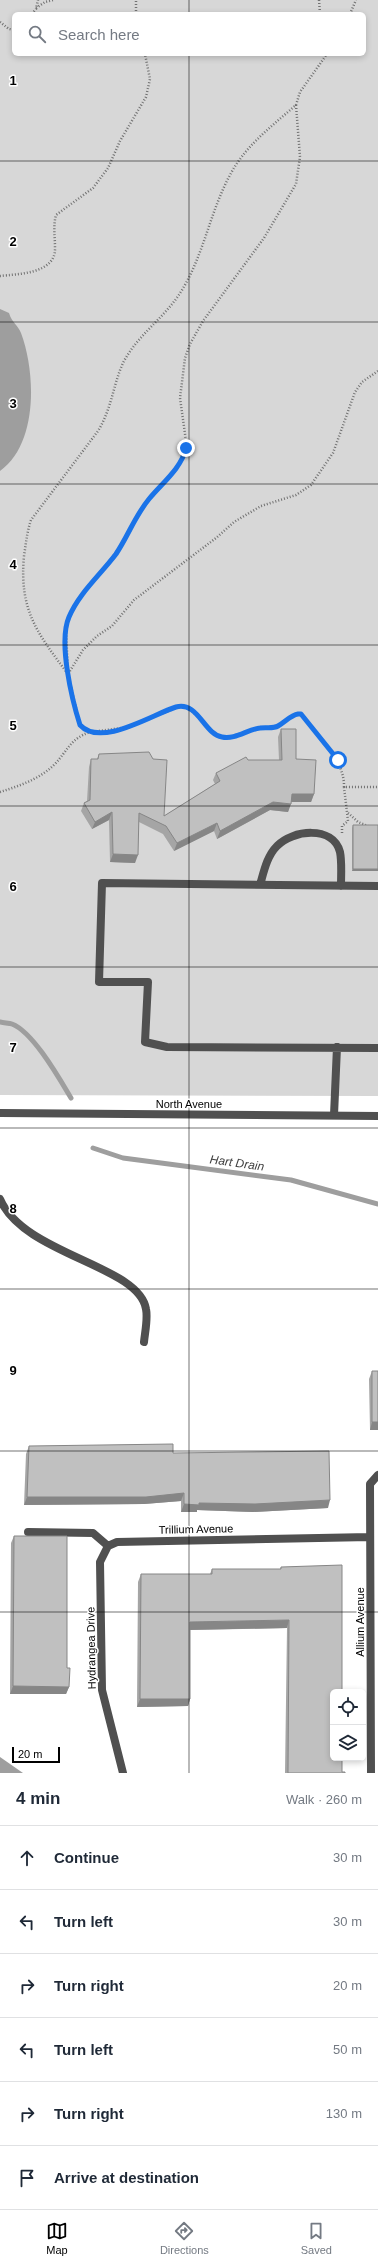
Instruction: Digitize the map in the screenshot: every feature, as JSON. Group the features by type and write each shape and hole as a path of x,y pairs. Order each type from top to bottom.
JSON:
{"street":[{"path":"260,885 269,857 285,839 306,834 322,834 335,842 340,852 341,886"},
{"path":"378,886 102,883 99,982 148,982 145,1042 167,1047 378,1048"},
{"path":"334,1115 337,1047"},
{"name":"North Avenue","path":"0,1114 378,1116"},
{"path":"0,1198 4,1208 26,1230 57,1249 117,1275 140,1296 146,1309 144,1342"},
{"name":"Allium Avenue","path":"371,1773 370,1484 378,1475"},
{"path":"28,1532 93,1533 108,1546"},
{"name":"Trillium Avenue","path":"108,1546 118,1542 370,1537"},
{"name":"Hydrangea Drive","path":"108,1546 100,1562 102,1690 123,1773"}],"path":[{"path":"33,12 38,0"},
{"path":"36,8 45,2 52,0"},
{"path":"136,0 136,12"},
{"path":"318,0 320,12"},
{"path":"351,12 356,0"},
{"path":"0,22 12,30"},
{"path":"0,276 37,270 47,265 54,256 54,228 56,215 93,188 104,175 146,97 150,79 145,56"},
{"path":"91,732 80,725 68,674 66,629 69,616 77,602 119,549 142,508 176,468 184,454 186,441 180,398 185,358 190,344 203,321 264,238 296,184 300,167 296,105 300,92 325,56"},
{"path":"68,674 37,630 24,600 24,563 27,532 31,520 98,431 107,415 122,365 128,354 169,310 184,287 200,253 214,210 230,175 244,153 296,105"},
{"path":"68,674 83,650 98,636 112,626 134,600 225,531 234,522 261,506 296,495 311,485 333,453 354,392 362,382 378,371"},
{"path":"0,792 26,783 42,774 54,764 75,738 91,732 129,727 178,707 189,708 217,736 227,738 258,728 277,727 294,715 301,714 341,765 348,820 342,826 340,852"},
{"path":"344,787 378,787"},
{"path":"347,812 358,822 371,826"}],"shaded area":[{"path":"0,0 378,0 378,1096 0,1095"},
{"path":"0,309 9,313 21,333 26,349 31,387 27,426 21,444 12,459 0,471"},
{"path":"0,1757 23,1773 0,1773"}],"building":[{"path":"281,729 296,729 296,759 316,760 314,794 292,794 291,804 273,802 220,831 217,823 177,843 166,826 139,813 138,855 113,854 112,812 95,822 84,803 90,800 91,759 98,759 99,754 149,752 153,759 167,760 164,816 220,781 216,773 246,757 248,760 282,760"},
{"path":"353,825 378,825 378,869 353,869"},
{"path":"372,1371 378,1371 378,1422 372,1422"},
{"path":"173,1444 173,1453 329,1451 330,1500 255,1504 199,1503 199,1505 184,1504 184,1493 146,1497 27,1497 29,1446"},
{"path":"14,1536 67,1536 67,1668 70,1668 69,1687 13,1686"},
{"path":"342,1565 342,1689 330,1689 330,1761 342,1761 342,1772 345,1773 288,1773 289,1620 190,1622 190,1699 140,1699 141,1574 212,1574 212,1569 281,1569 281,1567"}],"waterway":[{"name":"Hart Drain","path":"0,1022 12,1024 28,1036 45,1056 71,1098"},
{"name":"Hart Drain","path":"93,1148 123,1158 291,1180 378,1204"}],"route":[{"path":"186,448 176,468 148,500 116,554 77,602 69,616 66,624 67,667 69,684 80,725 82,728 91,732 108,731 125,728 144,722 172,709 183,707 189,708 195,712 217,736 227,738 258,728 277,727 294,715 301,714 338,760"}]}
